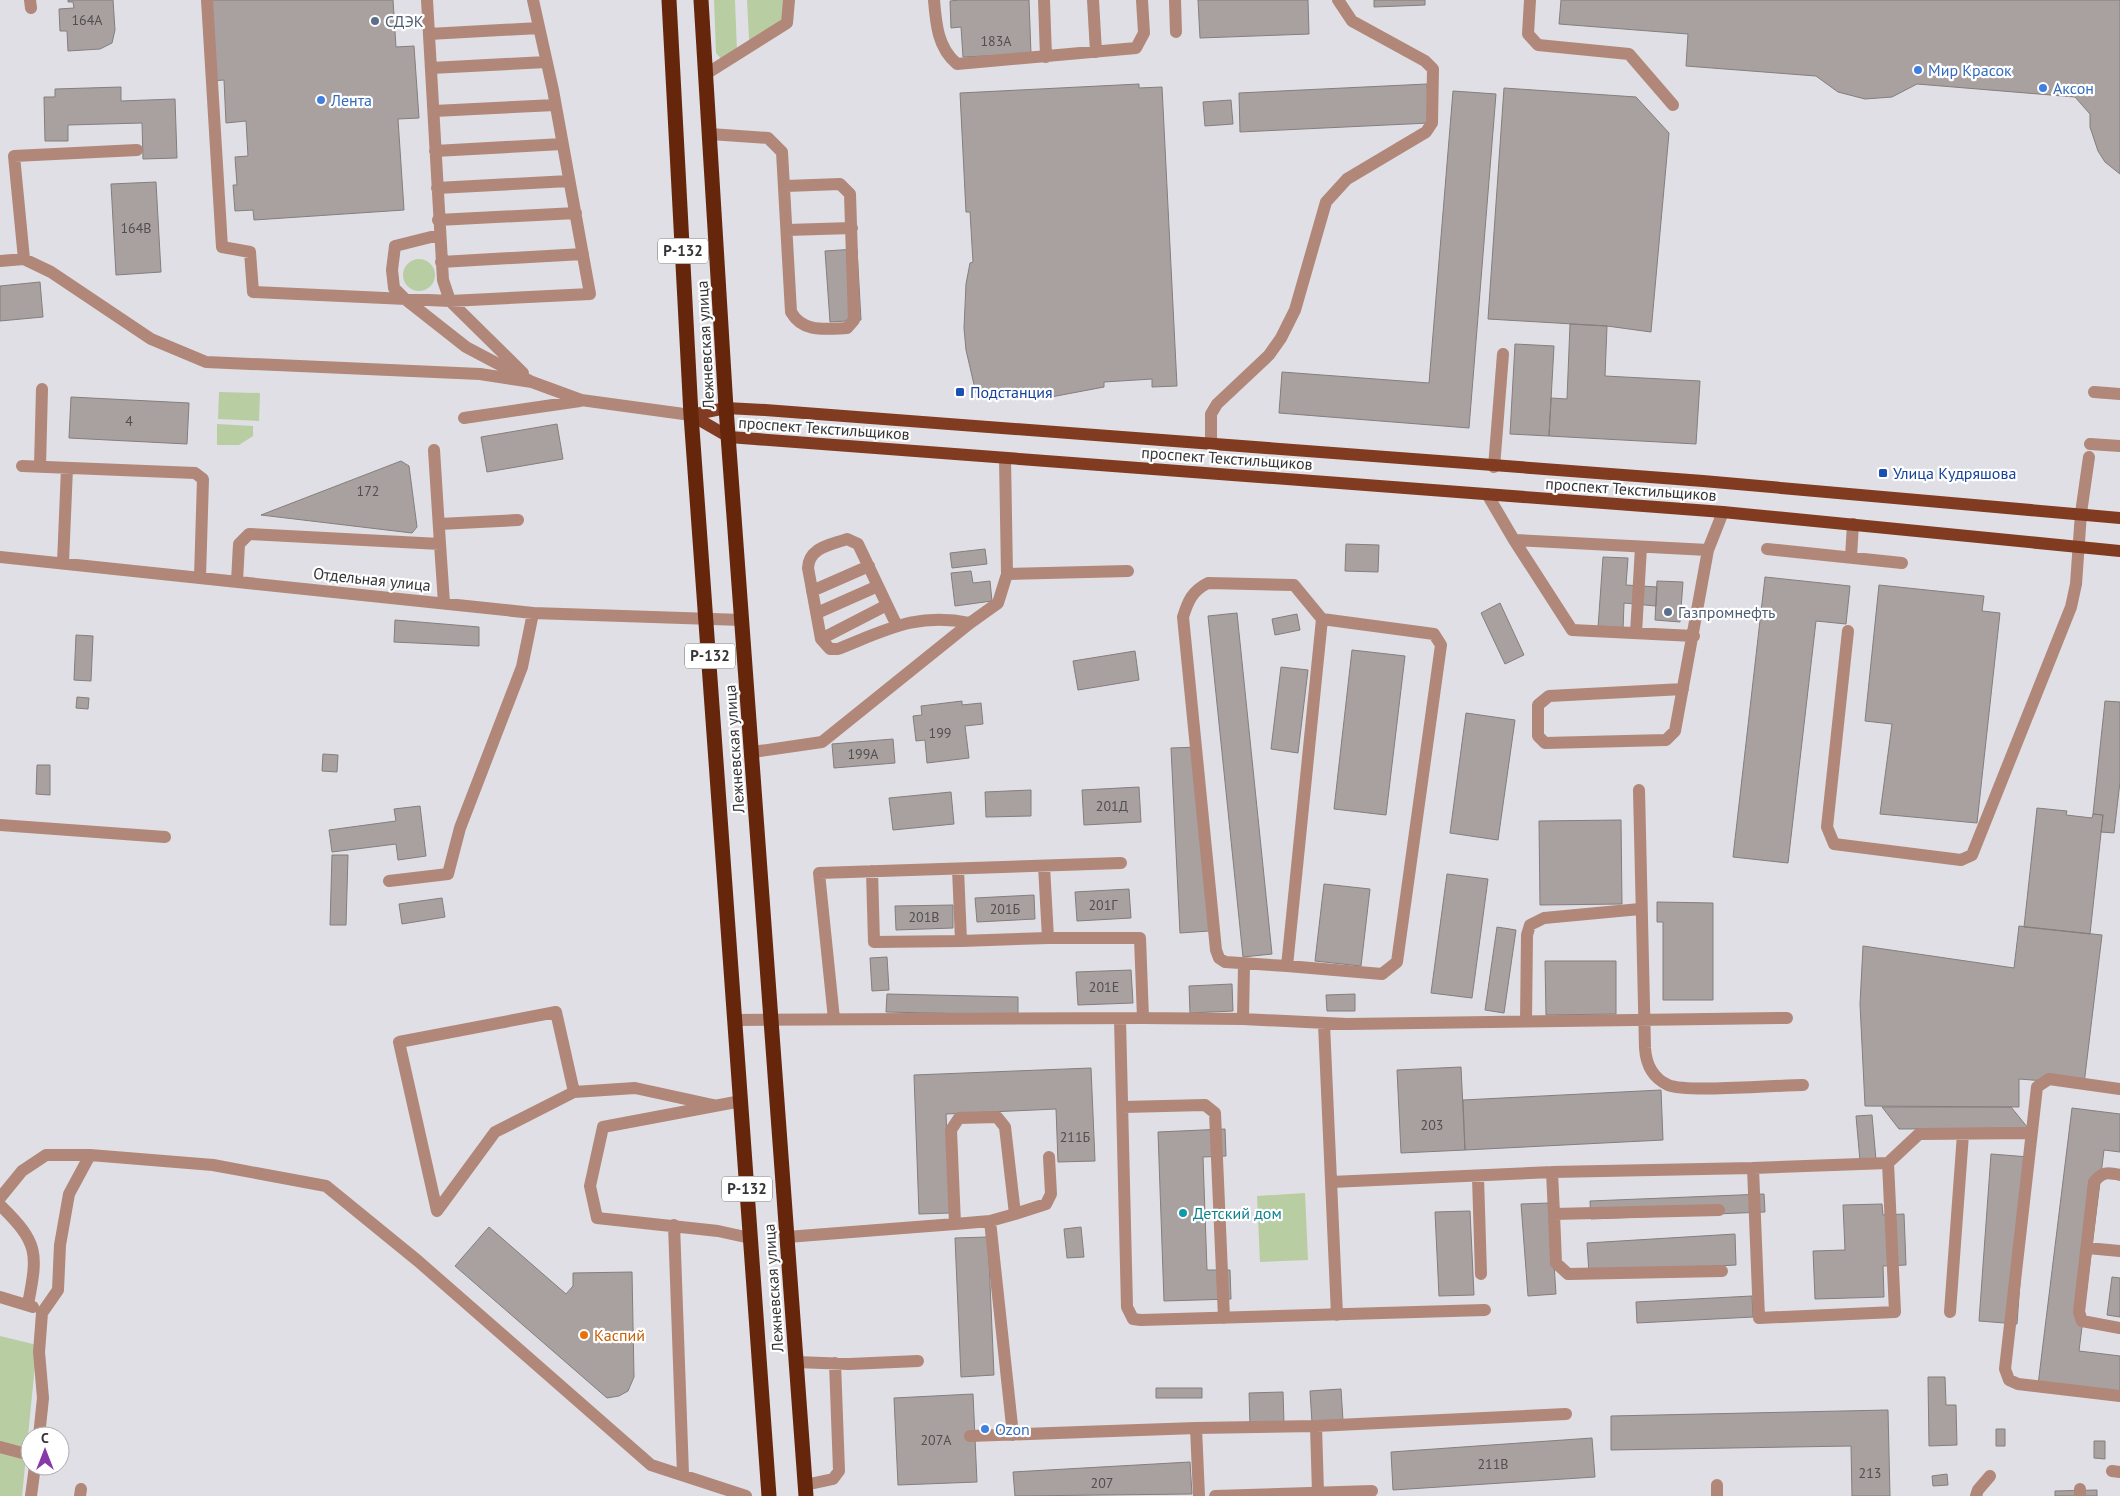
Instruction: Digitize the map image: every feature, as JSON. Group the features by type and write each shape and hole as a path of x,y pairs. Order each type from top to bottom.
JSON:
{"highway":[{"name":"Лежневская улица","path":"668,0 691,415 769,1496"},
{"name":"Лежневская улица","path":"701,0 726,408 753,752 770,1020 806,1491"}],"main road":[{"name":"проспект Текстильщиков","path":"691,415 726,408 1494,467 1702,481 2081,513 2120,518"},
{"name":"проспект Текстильщиков","path":"691,415 729,437 1723,512 2120,551"}],"street":[{"path":"207,0 222,247 250,252 254,292 450,301 590,294 576,213 533,0"},
{"path":"427,0 438,220 443,280 450,301 532,382"},
{"path":"706,74 787,23 789,0"},
{"path":"934,0 936,22 946,54 958,64 1136,48 1144,33 1142,0"},
{"path":"1044,0 1046,57"},
{"path":"1093,0 1096,52"},
{"path":"1175,0 1176,32"},
{"path":"1211,444 1211,414 1217,404 1269,355 1281,338 1291,317 1308,270 1326,202 1347,178 1426,132 1432,123 1433,69 1425,61 1352,21 1338,0"},
{"path":"1530,0 1528,34 1538,45 1629,54 1673,105"},
{"path":"429,34 539,28"},
{"path":"431,68 546,62"},
{"path":"434,111 555,105"},
{"path":"710,134 768,138 782,152 786,186 790,303 795,319 801,325 811,328 847,328 854,320 850,194 840,184 786,186"},
{"path":"435,151 562,144"},
{"path":"24,259 14,156 137,150"},
{"path":"437,188 569,181"},
{"path":"438,220 576,213"},
{"path":"787,230 852,228"},
{"path":"439,234 396,246 392,270 394,288 405,299 466,347 532,382 581,400 691,415"},
{"path":"441,262 583,254"},
{"path":"0,261 24,259 51,272 151,339 206,362 480,374 532,382"},
{"path":"1494,467 1503,354"},
{"path":"40,466 42,389"},
{"path":"2094,392 2120,394"},
{"path":"464,418 581,400"},
{"path":"2090,444 2120,446"},
{"path":"434,450 444,602"},
{"path":"1848,631 1827,827 1834,844 1961,860 1972,855 2071,607 2076,584 2081,513 2089,457"},
{"path":"753,752 822,742 970,623 998,603 1007,574 1005,458"},
{"path":"22,466 195,473 203,479 200,577"},
{"path":"63,563 67,468"},
{"path":"1487,494 1572,630 1694,636"},
{"path":"1682,689 1549,696 1538,705 1538,736 1545,743 1666,740 1675,731 1694,636 1708,550 1723,512"},
{"path":"439,524 518,520"},
{"path":"1851,557 1853,524"},
{"path":"237,581 239,544 249,534 440,544"},
{"path":"897,626 858,544 847,539 815,551 808,560 812,591 821,638 830,649 838,649 897,626 922,619 949,619 970,623"},
{"path":"1514,540 1708,550"},
{"path":"1636,633 1641,547"},
{"path":"1767,549 1902,563"},
{"name":"Отдельная улица","path":"0,557 444,602 533,613 742,620"},
{"path":"812,591 869,566"},
{"path":"1007,574 1128,571"},
{"path":"1208,583 1294,585 1322,618 1434,634 1441,645 1398,962 1382,974 1287,966 1244,965 1225,962 1219,958 1216,950 1183,617 1187,603 1196,589 1208,583"},
{"path":"817,612 878,586"},
{"path":"821,638 887,605"},
{"path":"389,881 448,874 460,828 522,667 533,613"},
{"path":"1287,966 1322,618"},
{"path":"1639,790 1640,909 1647,1062 1655,1075 1667,1084 1682,1088 1803,1085"},
{"path":"0,825 165,837"},
{"path":"834,1019 819,873 958,870 1120,863"},
{"path":"1044,866 1048,938"},
{"path":"958,870 961,942"},
{"path":"872,871 874,942 1140,938 1143,1018"},
{"path":"1526,1021 1527,934 1530,925 1544,918 1640,909"},
{"path":"1243,1019 1244,965"},
{"path":"574,1092 556,1012 399,1042 437,1211 495,1132 574,1092 635,1088 713,1105"},
{"path":"734,1020 1143,1018 1243,1019 1324,1024 1787,1018"},
{"path":"1120,1019 1128,1312 1137,1320 1485,1310"},
{"path":"1324,1024 1337,1315"},
{"path":"2120,1089 2049,1080 2037,1087 2005,1369 2009,1380 2018,1384 2120,1396"},
{"path":"740,1101 603,1127 590,1186 597,1218 674,1225 718,1231 750,1238"},
{"path":"1123,1107 1205,1106 1215,1113 1224,1318"},
{"path":"955,1224 951,1130 960,1118 996,1117 1005,1127 1015,1214"},
{"path":"1332,1182 1478,1177 1552,1172 1888,1163 1919,1134 2031,1133"},
{"path":"1950,1312 1964,1134"},
{"path":"0,1198 22,1172 46,1155 90,1154 214,1165 326,1186 418,1261 652,1465 746,1496"},
{"path":"40,1426 43,1398 39,1352 42,1313 58,1290 60,1245 69,1194 90,1154"},
{"path":"787,1237 990,1221 1015,1214 1046,1204 1051,1194 1049,1157"},
{"path":"1753,1168 1759,1318 1895,1312 1888,1163"},
{"path":"1552,1172 1556,1264 1568,1274 1722,1271"},
{"path":"2120,1174 2108,1172 2100,1174 2094,1182 2078,1312 2082,1321 2120,1328"},
{"path":"1478,1177 1481,1274"},
{"path":"0,1205 16,1221 31,1241 35,1259 28,1304"},
{"path":"1554,1214 1719,1210"},
{"path":"990,1221 1013,1435"},
{"path":"674,1225 682,1474"},
{"path":"2087,1248 2120,1251"},
{"path":"0,1297 28,1304 42,1313"},
{"path":"796,1362 918,1361"},
{"path":"806,1491 834,1479 839,1471 835,1363"},
{"path":"970,1436 1316,1426 1566,1414"},
{"path":"1316,1426 1318,1493"},
{"path":"1196,1428 1198,1496"},
{"path":"0,1447 20,1452"},
{"path":"31,1496 34,1476"},
{"path":"1976,1496 1978,1490 1990,1476"},
{"path":"1214,1496 1372,1491"}],"green space":[{"path":"714,0 735,0 737,52 723,61 716,53"},
{"path":"747,0 784,0 785,21 752,43 749,39"},
{"path":"419,259 430,264 435,275 430,286 419,291 408,286 403,275 408,264"},
{"path":"219,392 260,393 259,421 218,419"},
{"path":"217,424 253,426 253,436 239,445 217,445"},
{"path":"1305,1193 1308,1260 1260,1262 1257,1196"},
{"path":"0,1336 37,1345 29,1426 20,1426 20,1476 24,1476 22,1496 0,1496"}],"building":[{"path":"68,0 113,0 115,30 112,43 100,49 68,51 67,31 60,31 59,9 74,8 73,2 68,2"},
{"name":"Лента","path":"205,0 393,0 396,47 414,46 419,118 398,119 404,210 254,220 253,210 235,211 233,185 237,185 235,157 248,156 246,121 226,123 224,80 210,81"},
{"path":"1029,0 1031,54 963,57 961,27 951,28 950,1"},
{"path":"1198,0 1308,0 1309,34 1200,38"},
{"path":"1374,0 1425,0 1425,5 1374,7"},
{"name":"Аксон","path":"1561,0 2120,0 2120,174 2105,162 2098,151 2090,127 2090,114 2075,97 1917,84 1892,97 1865,99 1838,92 1816,76 1686,66 1688,34 1559,24"},
{"path":"1139,84 1139,88 1162,87 1177,386 1152,387 1152,379 1104,382 1104,387 1051,397 976,393 966,350 964,328 966,284 970,263 973,262 970,212 966,212 960,93"},
{"path":"1427,84 1429,123 1240,132 1239,93"},
{"path":"121,87 121,101 175,99 177,158 143,159 142,123 68,125 68,141 45,141 44,97 55,97 55,89"},
{"path":"1504,88 1636,97 1669,133 1651,332 1607,326 1488,319"},
{"path":"1453,91 1496,94 1469,428 1279,413 1282,372 1429,383"},
{"path":"1231,100 1233,124 1205,126 1203,102"},
{"path":"156,182 161,272 116,275 111,184"},
{"path":"857,249 861,320 830,322 825,251"},
{"path":"40,282 43,317 0,321 0,286"},
{"path":"1570,324 1607,326 1605,376 1700,381 1696,444 1549,436 1551,398 1567,399"},
{"path":"1515,344 1554,346 1549,436 1510,434"},
{"path":"71,397 189,403 187,444 69,438"},
{"path":"557,424 563,459 487,472 481,437"},
{"path":"401,461 409,466 417,527 412,533 261,515"},
{"path":"1346,544 1379,545 1378,572 1345,571"},
{"path":"985,549 987,564 952,568 950,553"},
{"path":"1603,557 1628,558 1626,585 1657,587 1656,606 1624,603 1623,630 1598,628"},
{"path":"971,571 973,583 990,581 992,601 955,606 951,573"},
{"path":"1765,577 1850,586 1846,624 1816,621 1788,863 1733,857"},
{"path":"1657,581 1683,582 1680,622 1655,620"},
{"path":"1879,585 1984,596 1982,611 2000,613 1977,823 1880,814 1892,724 1865,721"},
{"path":"1500,603 1524,655 1505,664 1481,613"},
{"path":"1237,613 1272,954 1243,957 1208,616"},
{"path":"1297,614 1300,630 1275,635 1272,619"},
{"path":"395,620 479,627 479,646 394,642"},
{"path":"76,635 93,636 91,681 74,680"},
{"path":"1352,650 1405,656 1386,815 1334,809"},
{"path":"1135,651 1139,680 1078,690 1073,661"},
{"path":"1281,667 1308,670 1298,753 1271,749"},
{"path":"77,697 89,698 88,709 76,708"},
{"path":"962,701 962,705 981,703 983,724 965,726 969,758 927,763 925,740 916,741 913,716 922,715 921,706"},
{"path":"2105,701 2120,702 2120,782 2114,833 2101,832 2103,815 2093,814"},
{"path":"1466,713 1515,720 1498,840 1450,833"},
{"path":"893,739 895,763 834,768 832,744"},
{"path":"1200,747 1209,931 1180,933 1171,748"},
{"path":"323,754 338,755 337,772 322,771"},
{"path":"37,765 50,765 50,795 36,794"},
{"path":"1139,787 1141,822 1084,825 1082,790"},
{"path":"1031,790 1031,816 986,817 985,792"},
{"path":"951,792 954,824 893,830 889,798"},
{"path":"420,806 426,856 398,860 396,844 332,852 329,830 396,821 394,809"},
{"path":"2037,808 2067,811 2066,815 2092,818 2093,814 2103,815 2090,934 2024,927"},
{"path":"1621,820 1622,904 1540,905 1539,821"},
{"path":"332,855 348,855 346,925 330,925"},
{"path":"1447,874 1488,879 1472,998 1431,993"},
{"path":"1324,884 1370,889 1361,966 1315,961"},
{"path":"1129,889 1131,918 1077,921 1075,892"},
{"path":"1034,895 1035,919 977,922 975,898"},
{"path":"442,898 445,917 402,924 399,904"},
{"path":"1657,902 1713,903 1713,1000 1663,1000 1663,922 1657,922"},
{"path":"953,905 953,928 896,930 895,906"},
{"path":"2019,926 2102,935 2084,1084 2019,1079 2019,1107 1865,1106 1860,1004 1863,946 2014,968"},
{"path":"1497,927 1516,930 1504,1013 1485,1010"},
{"path":"887,957 889,990 872,991 870,958"},
{"path":"1545,961 1616,961 1616,1014 1546,1015"},
{"path":"1131,970 1133,1003 1078,1005 1076,972"},
{"path":"1232,984 1233,1011 1190,1013 1189,986"},
{"path":"887,994 1018,997 1018,1015 886,1012"},
{"path":"1355,994 1355,1011 1327,1011 1326,995"},
{"path":"1461,1067 1465,1150 1401,1153 1397,1070"},
{"path":"1091,1068 1095,1161 1058,1162 1056,1109 946,1114 950,1213 919,1214 914,1075"},
{"path":"1661,1090 1663,1140 1465,1150 1463,1100"},
{"path":"1882,1107 2011,1107 2028,1128 1899,1129"},
{"path":"2072,1108 2120,1114 2120,1152 2104,1150 2079,1351 2120,1356 2120,1395 2038,1385"},
{"path":"1872,1115 1876,1160 1860,1161 1856,1116"},
{"name":"Детский дом","path":"1225,1129 1226,1156 1203,1157 1207,1270 1230,1270 1231,1299 1164,1301 1158,1132"},
{"path":"1991,1154 2029,1157 2017,1324 1979,1321"},
{"path":"1764,1194 1765,1212 1591,1219 1590,1201"},
{"path":"1550,1203 1556,1294 1528,1296 1521,1204"},
{"path":"1882,1204 1883,1215 1904,1214 1906,1265 1883,1266 1884,1297 1815,1299 1813,1251 1845,1250 1843,1205"},
{"path":"1470,1211 1474,1295 1439,1296 1435,1212"},
{"name":"Каспий","path":"489,1227 566,1294 573,1286 573,1273 632,1272 634,1377 628,1391 619,1396 607,1398 455,1266"},
{"path":"1081,1227 1084,1257 1067,1258 1064,1229"},
{"path":"1735,1234 1736,1265 1589,1273 1587,1243"},
{"path":"988,1237 994,1375 961,1377 955,1238"},
{"path":"2112,1277 2120,1278 2120,1317 2107,1315"},
{"path":"1752,1296 1753,1317 1637,1323 1636,1302"},
{"path":"1928,1377 1945,1377 1946,1405 1956,1405 1957,1445 1929,1446"},
{"path":"1156,1388 1202,1388 1202,1398 1156,1398"},
{"path":"1341,1389 1343,1421 1312,1423 1310,1391"},
{"path":"1283,1392 1284,1424 1250,1425 1249,1393"},
{"path":"973,1394 977,1482 898,1485 894,1398"},
{"path":"1888,1410 1890,1496 1852,1496 1851,1446 1611,1450 1611,1416"},
{"path":"1996,1429 2005,1429 2005,1446 1996,1446"},
{"path":"1592,1438 1595,1477 1393,1490 1391,1452"},
{"path":"2094,1441 2105,1441 2105,1459 2094,1458"},
{"path":"1190,1462 1192,1494 1015,1496 1013,1472"},
{"path":"1947,1474 1948,1485 1933,1486 1932,1476"},
{"path":"2097,1490 2097,1496 2055,1496 2055,1491"}],"place":[{"name":"СДЭК","path":"375,21"},
{"name":"Мир Красок","path":"1918,70"},
{"name":"Аксон","path":"2043,88"},
{"name":"Лента","path":"321,100"},
{"name":"Подстанция","path":"960,392"},
{"name":"Улица Кудряшова","path":"1883,473"},
{"name":"Газпромнефть","path":"1668,612"},
{"name":"Детский дом","path":"1183,1213"},
{"name":"Каспий","path":"584,1335"},
{"name":"Ozon","path":"985,1429"}]}
